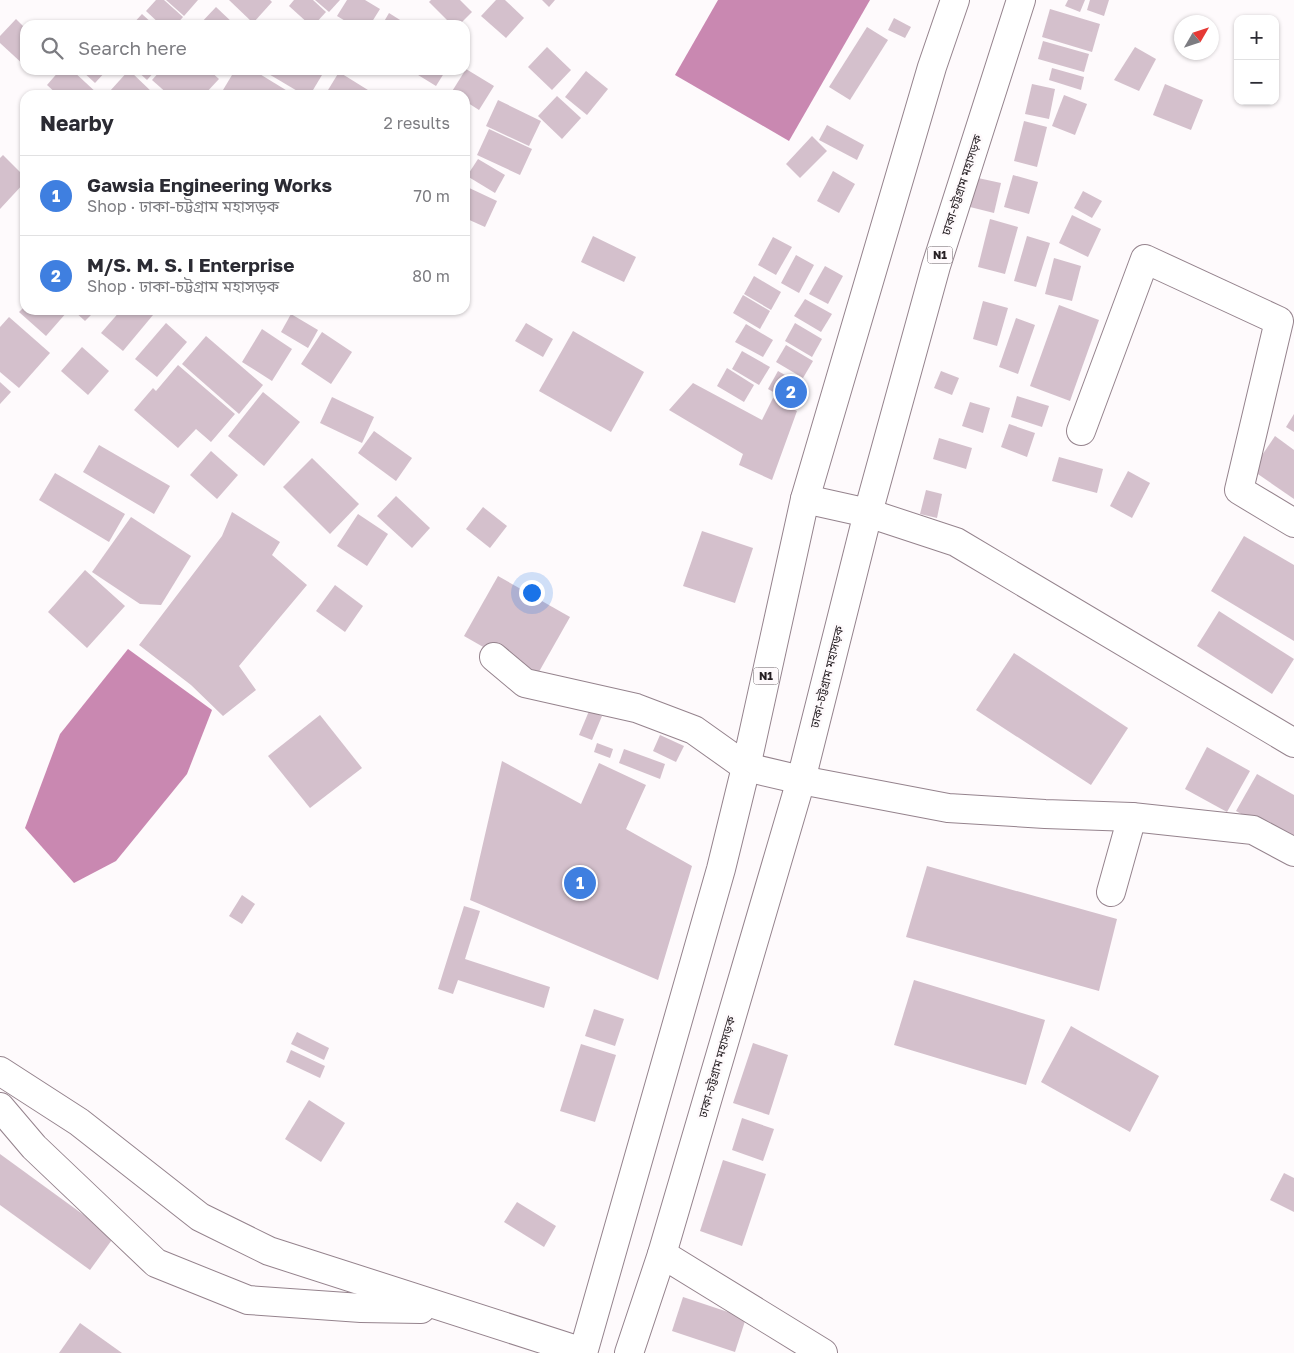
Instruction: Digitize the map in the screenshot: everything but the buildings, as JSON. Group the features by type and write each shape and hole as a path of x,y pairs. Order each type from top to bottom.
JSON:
{"main road":[{"name":"N1","path":"583,1352 721,869 746,767 805,499 929,77 956,0"},
{"name":"ঢাকা-চট্টগ্রাম মহাসড়ক","path":"629,1353 662,1254 802,780 868,513 936,266 1021,0"},
{"path":"1081,431 1145,259 1279,320 1239,490 1294,523"},
{"path":"805,499 868,513 956,542 1294,743"},
{"path":"494,657 525,683 636,708 694,730 746,767 802,780 948,808 1132,817 1253,830 1294,852"},
{"path":"1111,892 1132,817"},
{"path":"0,1071 79,1122 200,1217 269,1251 583,1352"},
{"path":"0,1107 34,1147 156,1263 248,1300 361,1308 453,1310"},
{"path":"662,1254 823,1353"}],"shaded area":[{"path":"718,0 870,0 789,141 675,75"},
{"path":"128,649 212,710 187,774 116,861 74,883 25,828 60,734"}],"place":[{"name":"M/S. M. S. I Enterprise","path":"791,392"},
{"name":"Gawsia Engineering Works","path":"580,883"}]}
